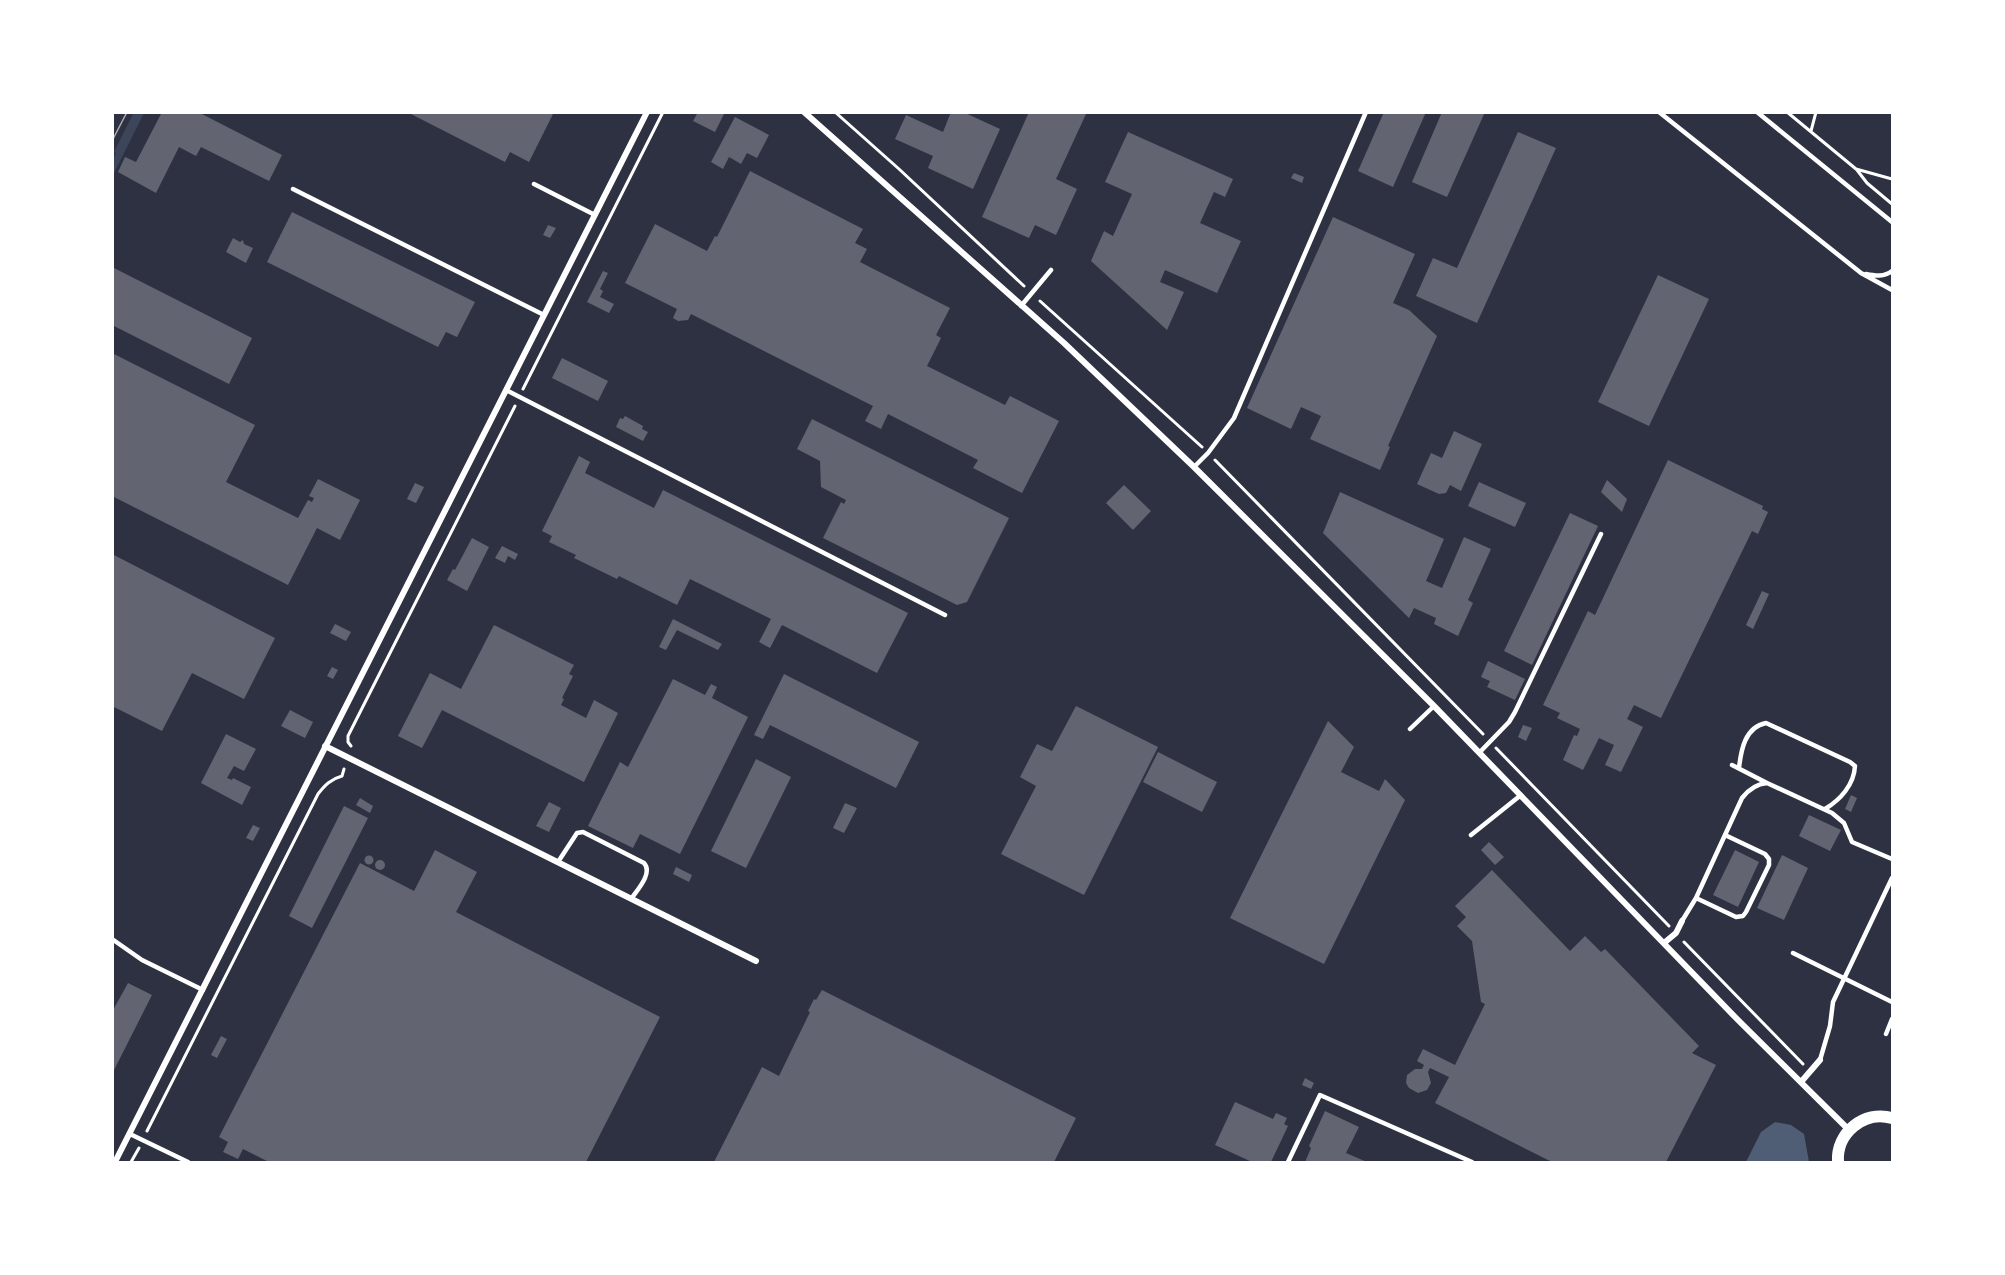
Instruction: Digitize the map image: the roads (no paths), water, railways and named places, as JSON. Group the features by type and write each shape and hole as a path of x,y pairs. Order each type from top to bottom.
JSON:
{"main road":[{"path":"1838,1162 1841,1142 1849,1130 1866,1119 1890,1114"}],"street":[{"path":"115,1162 647,112"},
{"path":"804,112 1022,306 1194,467 1434,706 1849,1130"},
{"path":"325,747 756,961"},
{"path":"1664,943 1676,933 1682,921"},
{"path":"1801,1082 1820,1060"}],"lane":[{"path":"1194,467 1208,453 1234,418 1366,112"},
{"path":"1659,112 1861,273 1893,290"},
{"path":"1757,112 1893,222"},
{"path":"534,184 595,215"},
{"path":"293,189 544,315"},
{"path":"1022,306 1051,270"},
{"path":"1861,273 1877,276 1893,271"},
{"path":"507,390 945,615"},
{"path":"1479,753 1509,722 1515,712 1601,534"},
{"path":"1410,729 1434,706"},
{"path":"1739,768 1744,741 1752,729 1759,724 1766,723 1850,762 1855,766 1855,773 1847,789 1838,801 1825,809"},
{"path":"1732,765 1825,809 1844,823 1852,842 1893,859"},
{"path":"1682,921 1696,898 1742,798 1749,789 1767,783"},
{"path":"1471,835 1521,795"},
{"path":"558,862 577,833 583,832 647,866 648,871 631,899"},
{"path":"1696,898 1736,917 1743,916 1769,865 1769,859 1765,854 1725,835"},
{"path":"1820,1060 1830,1026 1833,1002 1890,890 1893,878"},
{"path":"112,939 142,960 203,990"},
{"path":"1793,953 1893,1002"},
{"path":"1886,1034 1893,1019"},
{"path":"1288,1162 1320,1095 1472,1162"},
{"path":"130,1134 188,1162"}],"tram line":[{"path":"112,141 127,112"}]}
